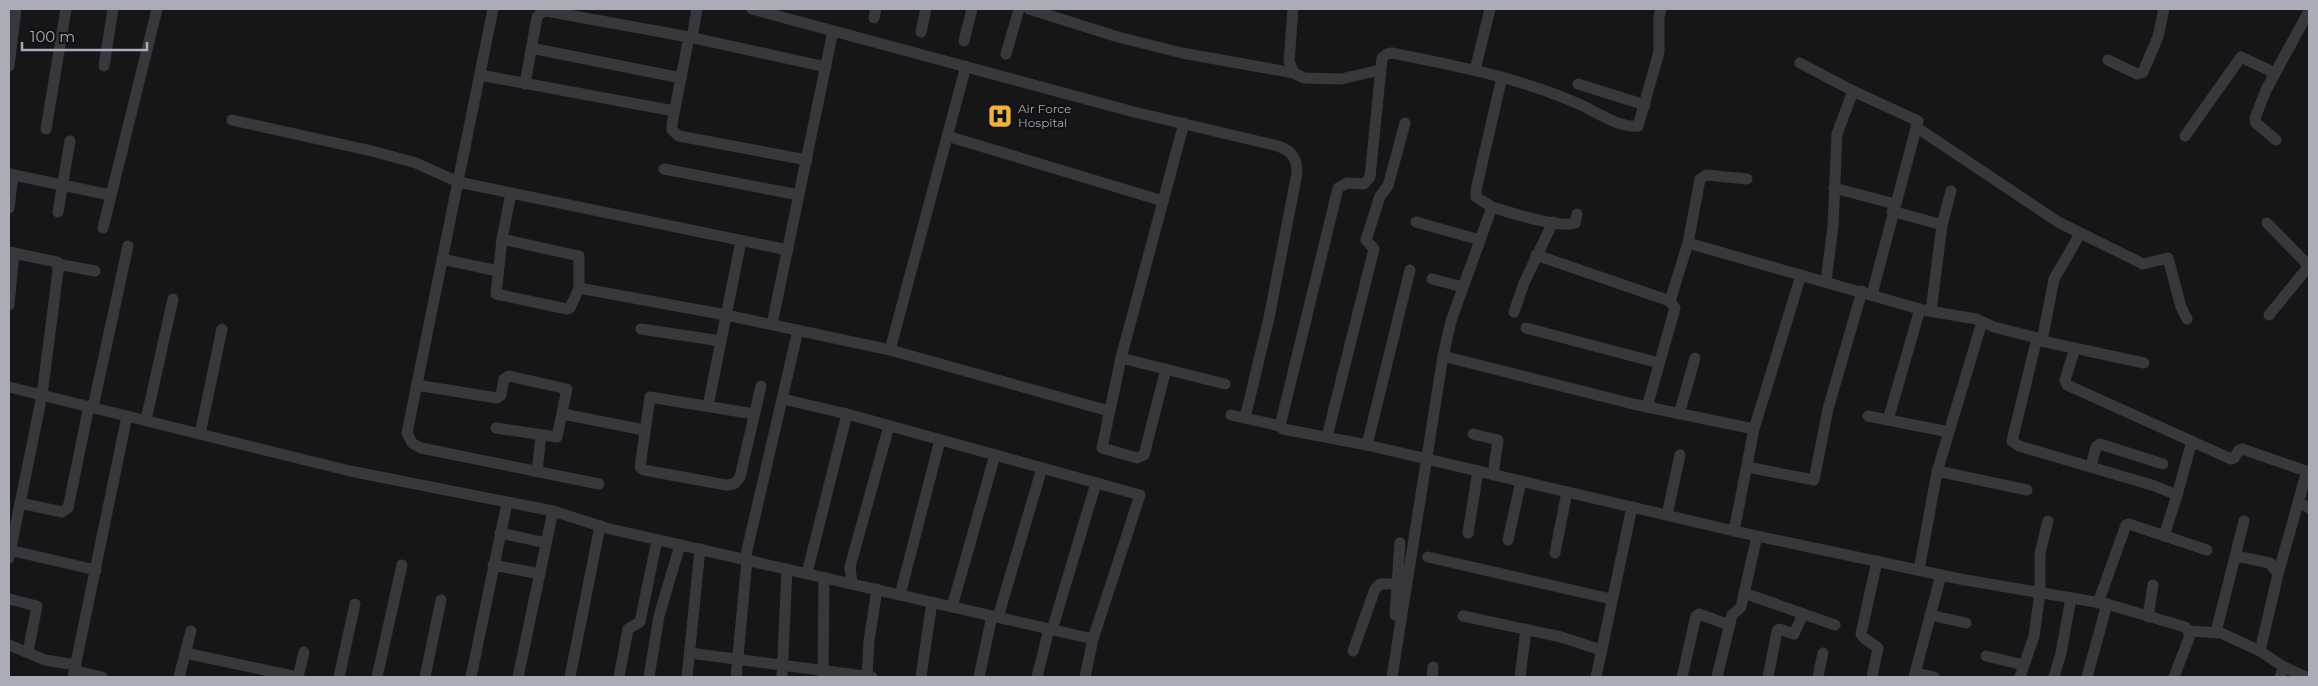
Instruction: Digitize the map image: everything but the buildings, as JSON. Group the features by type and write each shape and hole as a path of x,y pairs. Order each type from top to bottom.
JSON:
{"street":[{"path":"9,66 16,9"},
{"path":"46,129 66,9"},
{"path":"104,66 113,9"},
{"path":"103,228 157,9"},
{"path":"493,9 407,433 412,443 421,448 599,484"},
{"path":"697,9 681,78 672,130 679,136 807,160"},
{"path":"752,9 1134,112 1286,149 1292,153 1297,166 1269,318 1245,418"},
{"path":"922,32 926,9"},
{"path":"964,41 972,9"},
{"path":"1006,54 1019,9"},
{"path":"1030,9 1063,14 1118,37 1182,53 1294,73 1304,78 1342,79 1380,70"},
{"path":"1293,9 1289,62 1294,73"},
{"path":"1475,70 1490,9"},
{"path":"1280,426 1338,188 1347,183 1364,184 1370,177 1382,58 1389,53 1502,77 1560,96 1617,122 1634,126 1640,124 1659,52 1661,9"},
{"path":"2108,60 2137,74 2144,72 2158,37 2164,9"},
{"path":"525,84 537,17 546,11 691,38 826,67"},
{"path":"2276,140 2255,121 2266,90 2309,11"},
{"path":"772,324 834,31"},
{"path":"532,48 681,78"},
{"path":"2185,136 2241,57 2275,73"},
{"path":"1747,467 1814,480 1828,409 1867,293 1916,127 1916,119 1853,91 1800,63"},
{"path":"890,350 966,66"},
{"path":"480,75 674,112"},
{"path":"1502,77 1476,197 1492,207 1530,218 1553,222 1572,224 1576,220 1577,214"},
{"path":"1578,84 1645,105"},
{"path":"1826,282 1833,226 1838,129 1853,91"},
{"path":"232,120 372,151 416,164 458,182 788,250"},
{"path":"1166,369 1144,455 1141,458 1102,448 1121,358 1184,123"},
{"path":"1327,437 1374,249 1366,240 1380,196 1388,186 1405,123"},
{"path":"1916,127 2030,205 2080,234 2144,264 2168,258 2181,307 2187,319"},
{"path":"947,136 1163,201"},
{"path":"58,212 70,141"},
{"path":"664,169 799,195"},
{"path":"9,208 11,175 110,195"},
{"path":"1670,301 1688,243 1702,176 1747,180"},
{"path":"1834,188 1942,225"},
{"path":"1888,420 1926,310 1942,225 1951,191"},
{"path":"502,238 576,254 581,259 579,288 573,305 567,309 499,296 495,290 502,238 511,193"},
{"path":"1392,677 1443,356 1451,321 1492,207"},
{"path":"1416,222 1480,240"},
{"path":"1514,312 1536,255 1553,222"},
{"path":"2266,223 2309,266 2269,315"},
{"path":"2080,234 2054,279 2012,441 2018,446 2091,466 2177,495"},
{"path":"708,406 741,240"},
{"path":"1688,243 1926,310 1982,322 2039,340 2144,363"},
{"path":"20,503 62,512 68,508 128,246"},
{"path":"9,305 12,253 95,271"},
{"path":"1536,255 1670,301 1674,308 1647,407"},
{"path":"442,259 498,271"},
{"path":"57,264 58,271 42,394 9,553 96,570"},
{"path":"1367,445 1410,270"},
{"path":"1734,531 1754,429 1801,275"},
{"path":"1432,279 1463,287"},
{"path":"579,288 772,324 890,350 1109,412"},
{"path":"146,420 172,299"},
{"path":"1919,570 1937,471 1982,322"},
{"path":"1526,328 1659,363"},
{"path":"200,434 222,329"},
{"path":"641,329 721,341"},
{"path":"736,677 746,560 798,330"},
{"path":"2074,348 2065,380 2067,385 2230,459 2234,458 2239,450 2242,449 2308,471 2278,574 2260,651"},
{"path":"1443,356 1647,407 1754,429"},
{"path":"1121,358 1225,384"},
{"path":"1679,414 1695,358"},
{"path":"416,385 496,398 501,395 504,379 508,376 567,389 557,437 496,428"},
{"path":"754,414 650,397 644,430 641,469 730,486 740,477 761,386"},
{"path":"9,388 42,394 350,471 553,511 600,526 657,540 1093,639"},
{"path":"783,399 847,414 1140,495 1093,639 1085,677"},
{"path":"563,414 644,430"},
{"path":"807,573 847,414"},
{"path":"1231,415 1280,426 1283,429 1367,445 1757,536 1919,570 2102,603 2185,627 2189,631 2216,632 2260,651 2282,672 2306,677"},
{"path":"75,671 128,416"},
{"path":"1868,416 1949,432"},
{"path":"852,584 850,567 889,426"},
{"path":"1473,434 1498,440 1493,475"},
{"path":"537,472 541,435"},
{"path":"900,594 940,440"},
{"path":"2164,536 2192,441"},
{"path":"2091,466 2096,447 2100,444 2163,464"},
{"path":"952,606 995,455"},
{"path":"1666,515 1680,455"},
{"path":"979,677 995,616 1042,468"},
{"path":"1468,533 1478,471"},
{"path":"1937,471 2027,490"},
{"path":"1508,540 1521,481"},
{"path":"1037,677 1050,629 1096,483"},
{"path":"1556,553 1567,492"},
{"path":"471,677 506,502"},
{"path":"2298,502 2309,508"},
{"path":"1596,677 1632,507"},
{"path":"518,677 553,511"},
{"path":"2020,677 2034,636 2040,592 2040,553 2048,521"},
{"path":"2216,632 2244,521"},
{"path":"2087,677 2102,603 2126,524 2208,550"},
{"path":"570,677 600,526"},
{"path":"500,533 546,543"},
{"path":"1717,677 1732,615 1741,607 1757,536"},
{"path":"619,677 628,629 640,622 657,540"},
{"path":"1394,637 1400,543"},
{"path":"649,677 659,616 680,545"},
{"path":"687,677 700,549"},
{"path":"2236,556 2270,563 2278,574"},
{"path":"1428,557 1611,599"},
{"path":"1872,677 1878,648 1861,634 1877,561"},
{"path":"377,677 402,565"},
{"path":"493,565 540,574"},
{"path":"782,677 787,569"},
{"path":"1934,677 1915,675 1941,574"},
{"path":"823,674 824,577"},
{"path":"1353,651 1375,589 1380,584 1397,584"},
{"path":"2148,617 2152,585"},
{"path":"690,653 784,665 823,674 869,677 869,640 877,589"},
{"path":"1744,593 1835,625"},
{"path":"9,598 37,606 28,652"},
{"path":"2054,677 2061,653 2071,598"},
{"path":"425,677 442,600"},
{"path":"922,677 932,602"},
{"path":"339,677 356,604"},
{"path":"1682,677 1697,614 1729,624"},
{"path":"1768,677 1777,630 1780,629 1794,634 1803,614"},
{"path":"1930,615 1966,624"},
{"path":"1463,616 1561,637 1601,650"},
{"path":"1520,677 1526,629"},
{"path":"179,677 191,631"},
{"path":"2174,677 2186,646 2189,631"},
{"path":"9,645 75,671 102,677"},
{"path":"185,653 298,677 304,652"},
{"path":"1818,677 1823,653"},
{"path":"1986,656 2024,665"}],"place":[{"name":"Air Force Hospital","path":"1000,116"}]}
